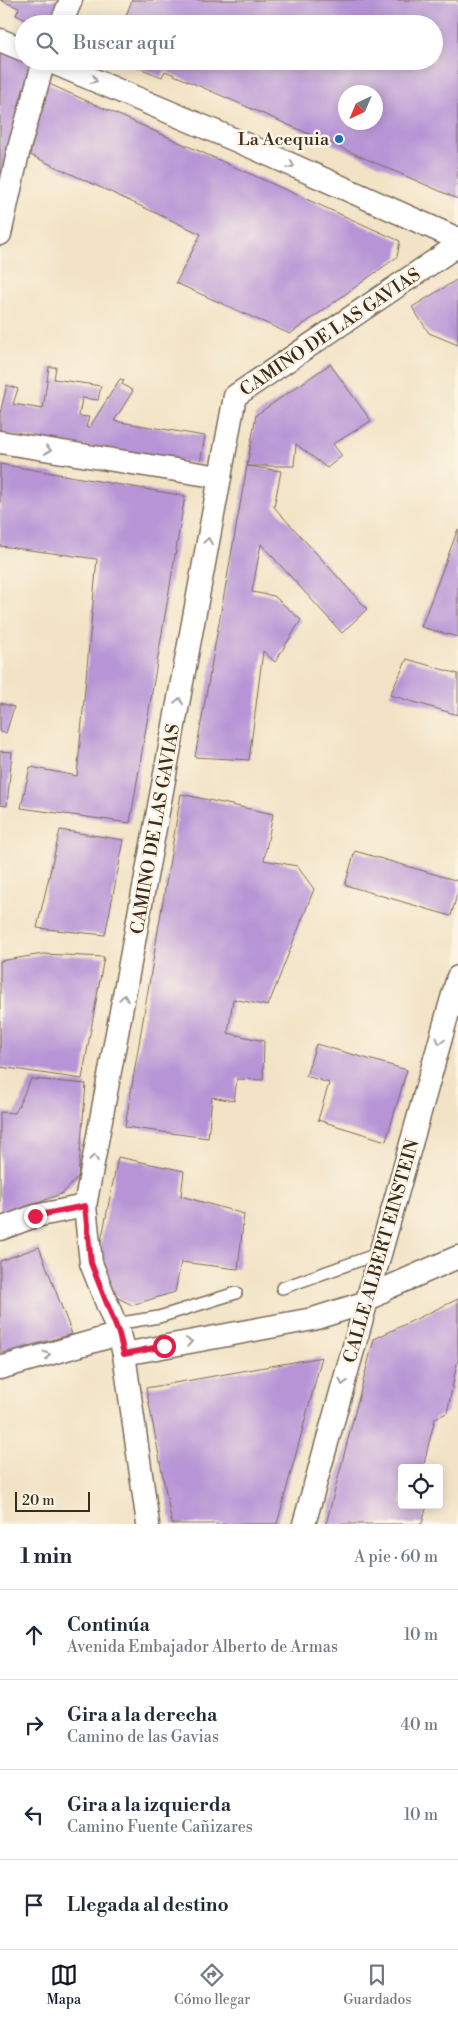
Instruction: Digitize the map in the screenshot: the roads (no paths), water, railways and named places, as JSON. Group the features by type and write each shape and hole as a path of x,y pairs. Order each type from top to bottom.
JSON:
{"street":[{"path":"64,15 71,0"},
{"path":"0,40 15,46"},
{"path":"0,234 20,144 41,70"},
{"path":"70,70 254,148 458,240"},
{"name":"CAMINO DE LAS GAVIAS","path":"148,1524 119,1337 91,1263 85,1206 235,396 458,245"},
{"path":"0,442 220,476"},
{"name":"CALLE ALBERT EINSTEIN","path":"304,1524 364,1303 382,1253 458,977"},
{"path":"0,1229 35,1216 85,1206"},
{"path":"0,1368 119,1337 313,1319 364,1303 385,1289 458,1257"}],"lane":[{"path":"282,1288 382,1253"},
{"path":"119,1337 159,1317 236,1293"}],"place":[{"name":"La Acequia","path":"339,139"}]}
